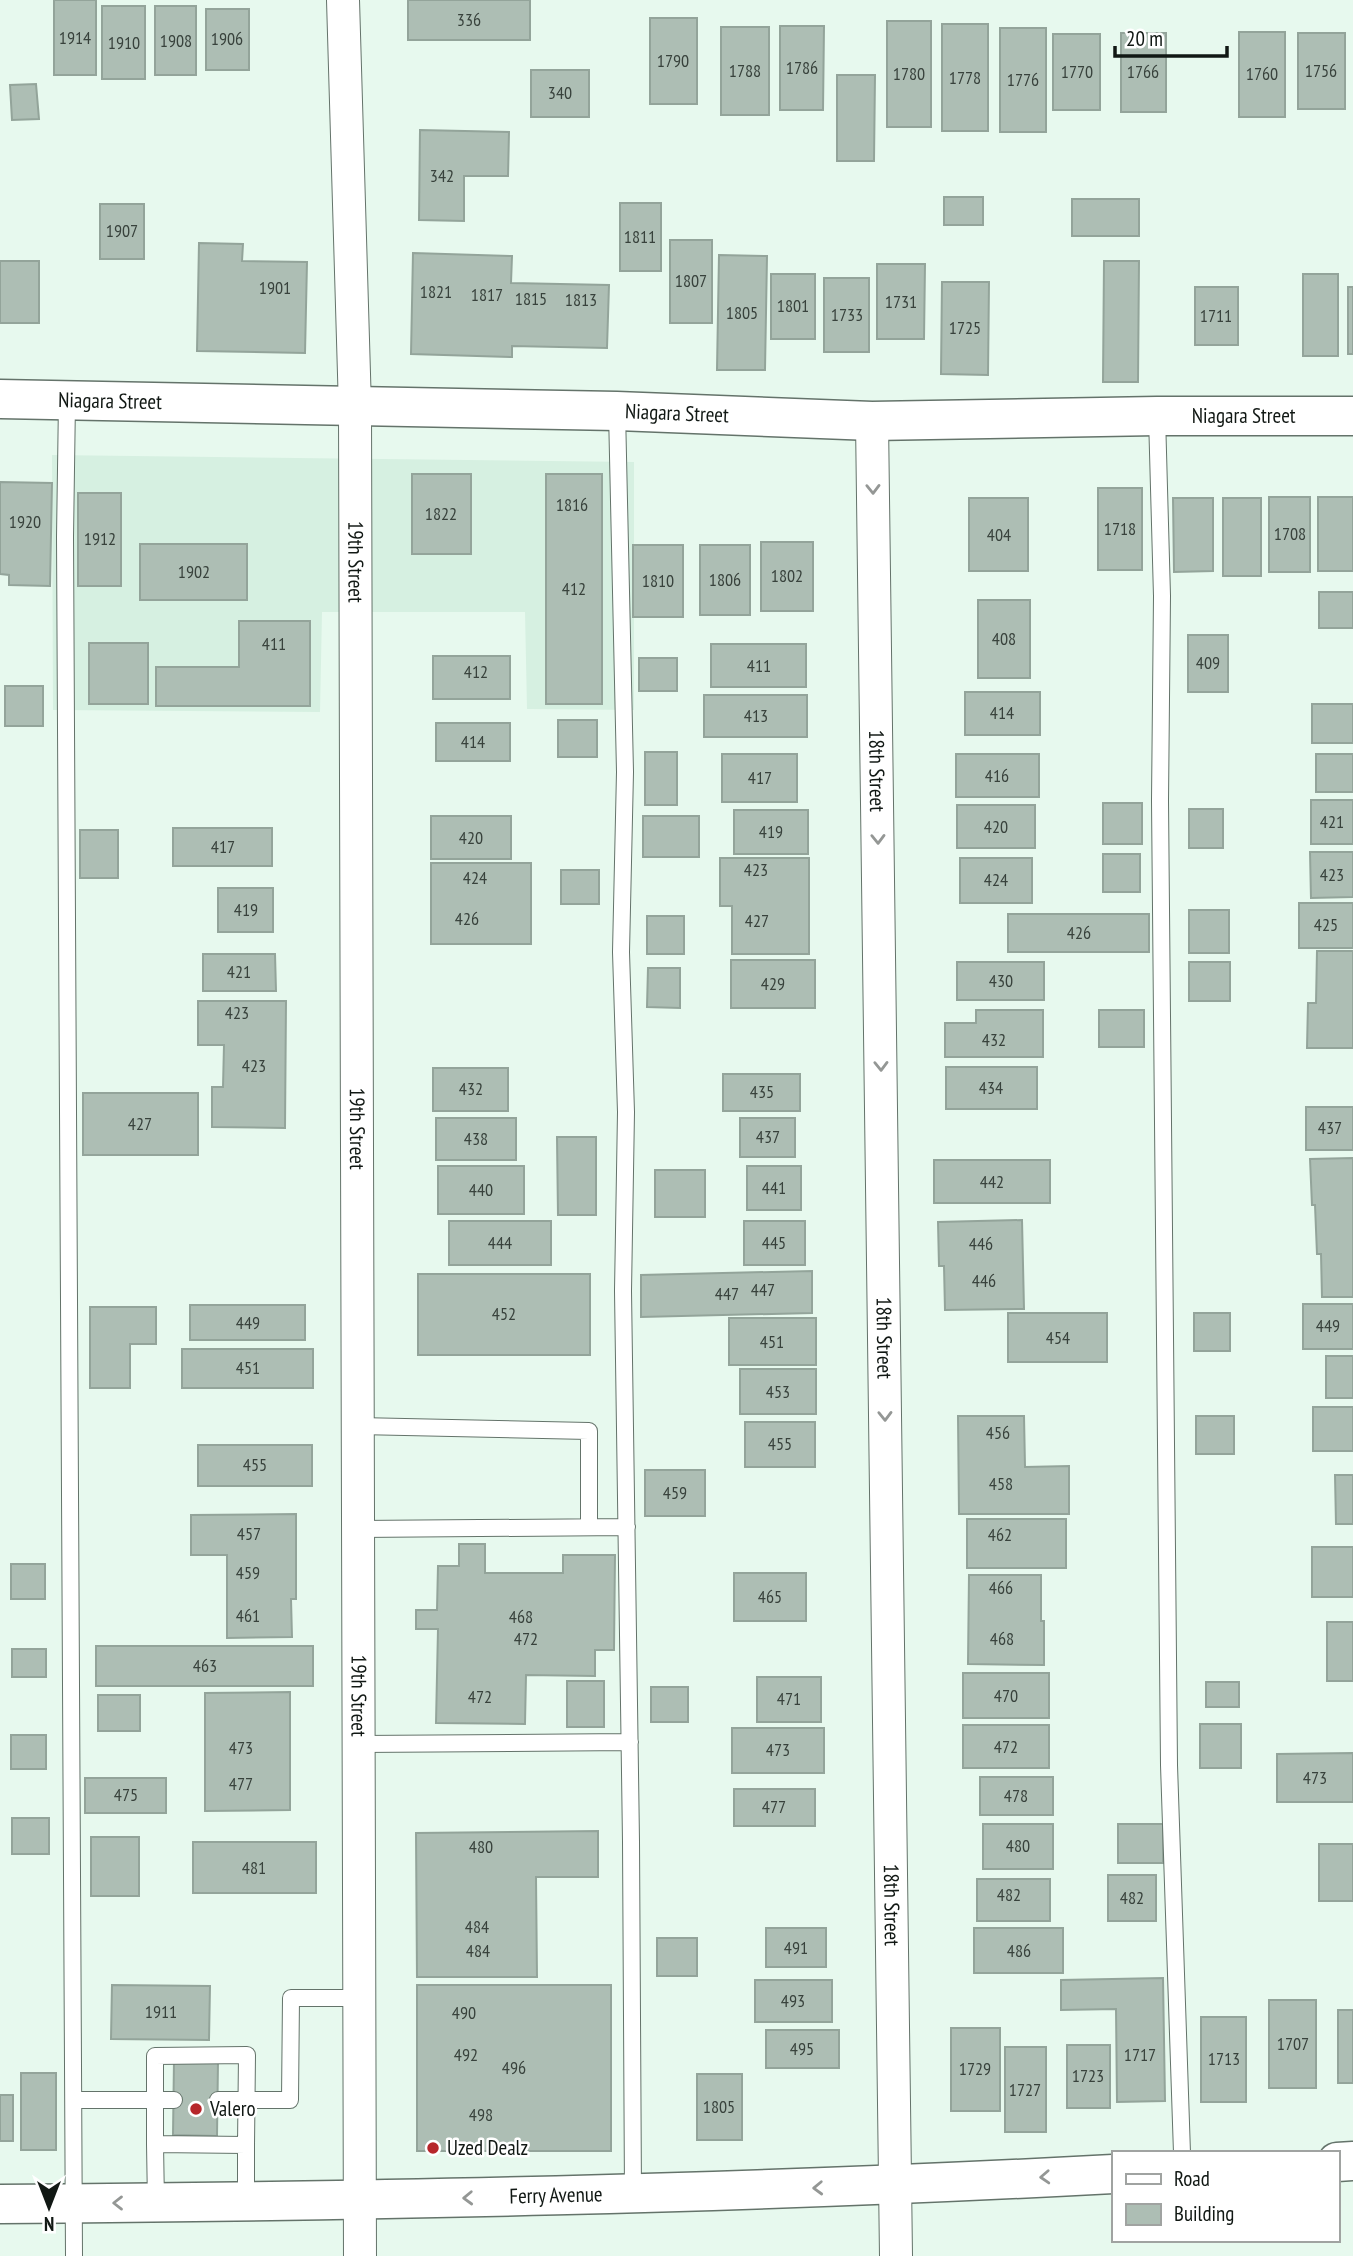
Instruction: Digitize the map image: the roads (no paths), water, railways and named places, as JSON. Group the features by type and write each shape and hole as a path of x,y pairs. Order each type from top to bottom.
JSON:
{"street":[{"name":"19th Street","path":"343,0 355,408 360,2256"},
{"name":"Niagara Street","path":"0,399 617,411 872,421 1353,416"},
{"name":"18th Street","path":"872,421 896,2256"},
{"name":"Ferry Avenue","path":"0,2204 360,2201 895,2186 1112,2174"}],"lane":[{"path":"67,401 65,537 74,2256"},
{"path":"617,411 625,772 621,952 626,1112 623,1291 633,2193"},
{"path":"1157,416 1162,596 1160,801 1168,1683 1182,2151"},
{"path":"358,1426 589,1431 589,1527"},
{"path":"358,1529 627,1527"},
{"path":"359,1744 630,1742"},
{"path":"218,2100 290,2100 291,1998 359,1998"},
{"path":"156,2203 155,2056 247,2055 246,2202"},
{"path":"74,2100 174,2100"},
{"path":"155,2144 246,2145"}],"place":[{"name":"Valero","path":"196,2109"},
{"name":"Uzed Dealz","path":"433,2148"}]}
